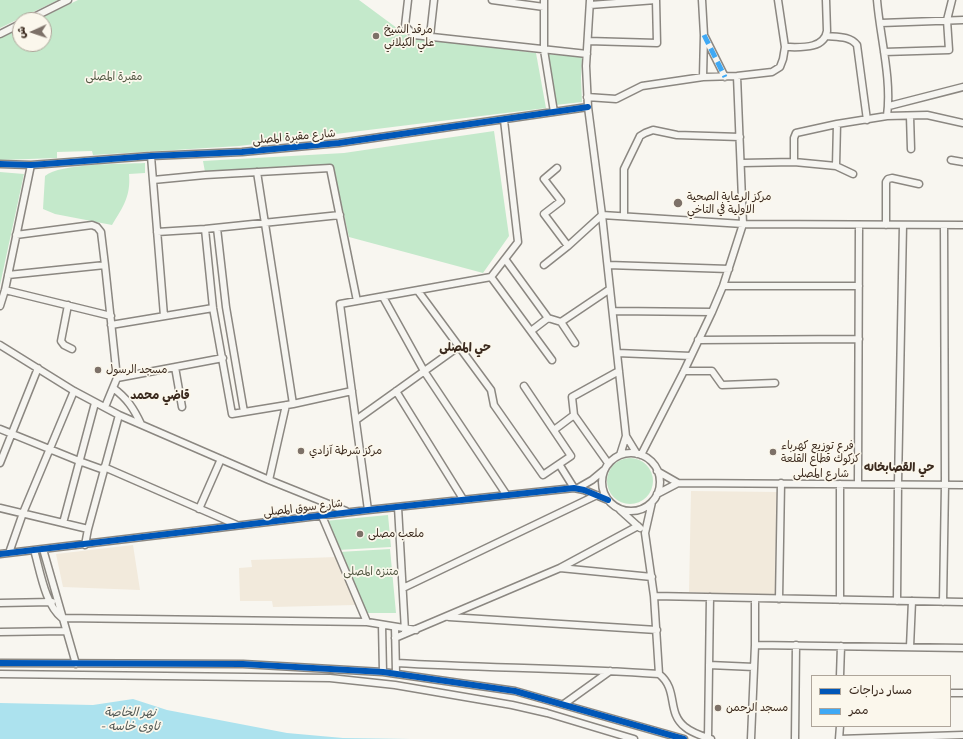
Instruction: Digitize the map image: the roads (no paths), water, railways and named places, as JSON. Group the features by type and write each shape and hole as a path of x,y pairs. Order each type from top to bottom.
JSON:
{"street":[{"path":"44,12 68,0"},
{"path":"408,0 405,26 414,35 587,54"},
{"path":"430,36 434,0"},
{"path":"492,0 544,3 544,50 554,112"},
{"path":"588,41 657,43 656,0 590,3 586,72 587,97 608,265 626,436 620,455"},
{"path":"702,0 704,35 703,77"},
{"path":"587,97 616,99 642,86 703,77 725,77 772,72 780,67 785,47 778,0"},
{"path":"785,47 811,46 822,42 827,36 826,0"},
{"path":"877,0 878,17 884,52 888,106 887,116"},
{"path":"884,52 949,50 947,20 952,0"},
{"path":"880,23 963,20"},
{"path":"0,34 12,28"},
{"path":"704,35 725,77"},
{"path":"827,36 848,38 854,41 857,45 867,120"},
{"path":"639,454 684,371 712,312 723,286 743,224 742,163 737,76"},
{"path":"888,106 963,87"},
{"name":"شارع مقبرة المصلى","path":"0,164 31,164 242,152 340,143 588,107"},
{"path":"794,162 794,138 796,133 837,124 887,116 926,116 963,123"},
{"path":"910,116 910,149"},
{"path":"368,510 340,304 491,278 518,242 504,120"},
{"path":"836,166 837,124"},
{"path":"624,216 624,169 640,136 653,130 677,135 740,137"},
{"path":"151,156 164,316"},
{"path":"951,160 963,162"},
{"path":"742,163 794,162 836,166 853,174"},
{"path":"0,306 5,290 31,164"},
{"path":"153,180 330,168 357,301"},
{"path":"557,168 544,179 561,201 544,214 568,246"},
{"path":"257,172 293,404"},
{"path":"886,225 886,182 888,179 892,178 919,184"},
{"path":"157,232 217,228 340,215"},
{"path":"544,265 568,246 602,215 743,224 963,225"},
{"path":"16,235 92,225 97,227 100,232 117,378 105,407"},
{"path":"858,484 859,225"},
{"path":"897,601 903,225"},
{"path":"942,602 945,484 944,225"},
{"path":"217,228 226,307 244,412"},
{"path":"205,229 213,308 232,414 293,404 352,391"},
{"path":"505,259 548,318 561,322 575,343"},
{"path":"8,275 105,265"},
{"path":"608,265 728,269"},
{"path":"491,278 552,360"},
{"path":"723,286 859,286"},
{"path":"561,322 610,289"},
{"path":"5,290 110,316"},
{"path":"418,291 491,390 494,405 543,475 571,456 524,386"},
{"path":"383,297 424,371 506,494"},
{"path":"68,305 61,341 72,350"},
{"path":"111,325 213,308"},
{"path":"613,310 712,312"},
{"path":"531,331 548,318"},
{"path":"698,340 859,339"},
{"path":"356,420 458,346"},
{"path":"1,347 74,391 119,415 347,512"},
{"path":"617,353 691,356"},
{"path":"117,378 223,358"},
{"path":"175,367 182,407"},
{"path":"0,463 13,434 38,368"},
{"path":"608,463 574,415 572,397 619,371"},
{"path":"684,371 712,371 722,385 775,382"},
{"path":"113,388 130,403 141,424"},
{"path":"9,553 49,449 74,391"},
{"path":"396,391 463,499"},
{"path":"63,522 96,403"},
{"path":"269,480 286,405"},
{"path":"85,545 119,415"},
{"path":"554,430 574,415"},
{"path":"0,429 79,461 104,469 238,526"},
{"path":"626,436 639,454"},
{"path":"646,533 608,500 603,490 602,480 604,470 608,463 620,455 628,453 639,454 648,458 654,464 657,471 659,486 657,494 652,502 646,533 654,596 660,674 670,687 675,714 681,724 690,731 710,739 710,597"},
{"path":"199,509 221,459"},
{"path":"559,464 576,488"},
{"name":"شارع سوق المصلى","path":"0,554 85,545 398,506 576,488 592,480 604,470"},
{"name":"شارع المصلى","path":"657,471 678,483"},
{"name":"شارع المصلى","path":"657,494 678,483 963,485"},
{"path":"779,598 781,483"},
{"path":"840,484 840,600"},
{"name":"شارع سوق المصلى","path":"576,488 608,500"},
{"path":"402,588 597,495"},
{"path":"619,508 627,511 636,510 652,502"},
{"path":"398,506 405,631"},
{"path":"0,508 88,529"},
{"path":"322,516 367,622"},
{"path":"34,550 49,602 58,615 62,618 367,622 395,627 405,631 416,630 560,568 638,526"},
{"path":"43,549 76,664"},
{"path":"560,568 652,576"},
{"path":"654,596 963,602"},
{"path":"750,739 755,645 755,598"},
{"path":"910,647 912,601"},
{"path":"0,603 58,602"},
{"path":"446,617 657,630"},
{"path":"382,625 383,672"},
{"path":"395,627 396,673"},
{"path":"0,632 66,631"},
{"path":"395,638 405,631"},
{"path":"755,645 963,648"},
{"path":"795,739 796,645"},
{"path":"840,675 841,646"},
{"path":"0,663 243,664 396,673 515,691 684,739"},
{"path":"396,663 660,674"},
{"path":"709,665 754,667"},
{"path":"330,668 330,678"},
{"path":"564,704 610,671"},
{"path":"0,674 330,678 395,685 512,704 634,739"},
{"path":"951,693 963,694"},
{"path":"840,727 840,739 963,735"}],"water":[{"name":"نهر الخاصة - ئاوی خاسە","path":"133,699 167,710 287,733 343,738 411,739 0,739 0,703 93,705"}],"place":[{"name":"مرقد الشيخ علي الكيلاني","path":"376,36"},
{"name":"مركز الرعاية الصحية الاولية في التاخي","path":"678,203"},
{"name":"مسجد الرسول","path":"98,370"},
{"name":"مركز شرطة آزادي","path":"301,451"},
{"name":"فرع توزيع كهرباء كركوك قطاع القلعة","path":"773,452"},
{"name":"ملعب مصلى","path":"360,534"},
{"name":"مسجد الرحمن","path":"718,708"}],"district":[{"name":"حي المصلى","path":"465,348"},
{"name":"قاضي محمد","path":"160,396"},
{"name":"حي القصابخانه","path":"899,468"}],"park label":[{"name":"مقبرة المصلى","path":"114,77"},
{"name":"متنزه المصلى","path":"371,572"}]}
